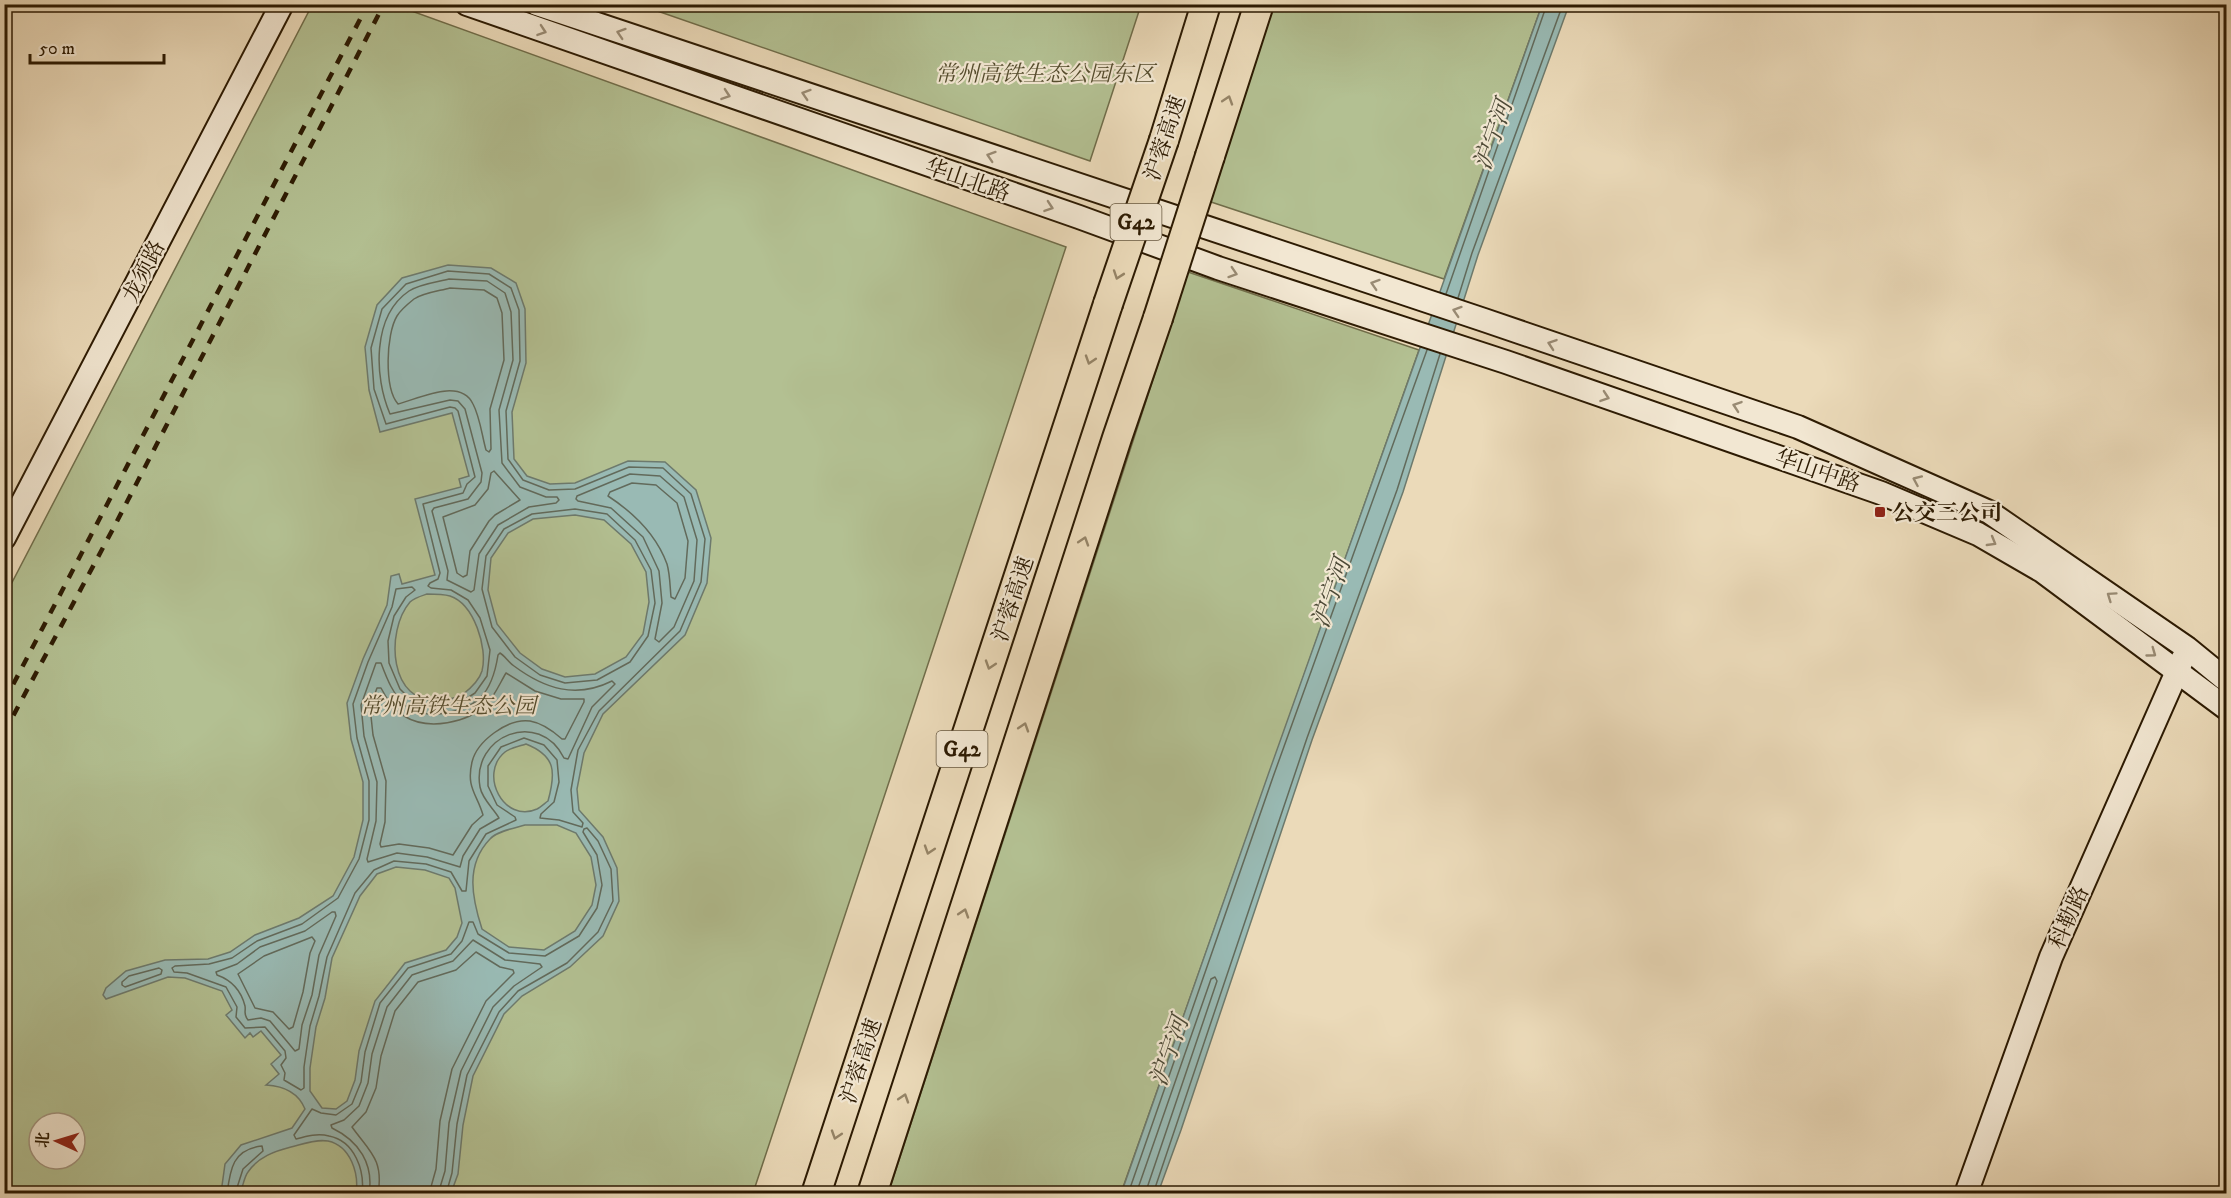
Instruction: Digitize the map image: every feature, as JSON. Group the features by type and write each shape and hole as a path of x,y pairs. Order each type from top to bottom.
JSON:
{"highway":[{"name":"沪蓉高速","path":"816,1194 1164,140 1206,4"},
{"name":"G42","path":"872,1194 1259,4"}],"main road":[{"name":"龙须路","path":"4,538 282,4"},
{"name":"华山北路","path":"467,4 1079,217 1218,268 1470,351"},
{"name":"华山北路","path":"537,4 1484,320"},
{"name":"华山中路","path":"1484,320 1798,427 1989,512 2187,648 2226,680"},
{"name":"华山中路","path":"1470,351 1881,493 1978,534 2043,571 2226,708"},
{"name":"科勒路","path":"1966,1194 2050,957 2187,648"}],"green space":[{"name":"常州高铁生态公园","path":"317,5 395,5 1066,247 753,1193 5,1193 5,596 309,11"},
{"name":"常州高铁生态公园东区","path":"640,5 1141,5 1090,161"},
{"path":"1273,5 1542,5 1444,279 1208,201"},
{"path":"1188,272 1419,350 1121,1193 888,1194"}],"water":[{"path":"1542,5 1569,5 1478,255 1403,492 1312,740 1181,1130 1158,1193 1121,1194 1268,775"},
{"path":"448,265 491,268 516,283 525,309 526,363 512,412 514,459 527,476 550,484 575,483 628,461 665,462 696,490 711,538 707,583 685,635 603,714 584,753 577,789 579,810 603,837 617,868 619,901 603,936 570,967 522,996 504,1014 473,1076 463,1125 458,1174 451,1193 356,1193 355,1170 348,1155 336,1144 328,1141 314,1141 267,1155 248,1172 240,1193 221,1193 225,1164 241,1145 292,1128 305,1109 290,1091 266,1085 279,1074 271,1064 281,1055 261,1031 253,1037 250,1033 245,1038 226,1015 232,1010 222,991 185,978 168,977 106,999 103,995 106,988 126,971 165,960 208,959 230,952 255,935 299,918 333,896 354,857 363,820 363,782 351,739 347,703 363,659 387,605 391,576 399,574 402,584 435,575 415,499 461,487 459,479 469,476 452,413 380,432 369,390 365,347 377,305 402,278","holes":["575,515 604,520 631,544 646,572 649,602 643,634 626,657 595,674 565,677 542,669 520,653 497,624 488,590 491,558 508,533 533,519","425,595 450,596 459,601 472,617 481,639 483,651 481,675 471,687 457,697 440,700 423,699 410,691 396,664 397,630 402,615 410,602","526,744 543,754 551,766 552,782 548,801 537,809 525,812 514,810 498,794 494,772 497,761 512,748","525,825 557,825 576,833 591,857 596,885 592,905 575,931 544,950 509,947 482,929 474,894 474,871 482,849 493,836","396,867 425,870 449,878 455,888 462,923 457,937 446,950 405,963 375,1001 359,1051 355,1080 347,1101 336,1109 322,1108 310,1091 310,1068 316,1027 325,998 332,958 360,896 377,874"]}],"railway":[{"path":"4,702 368,4"},
{"path":"4,733 114,527 384,4"}],"place":[{"name":"公交三公司","path":"1880,512"}],"water label":[{"name":"沪宁河","path":"1493,135"},
{"name":"沪宁河","path":"1331,593"},
{"name":"沪宁河","path":"1169,1051"}]}
